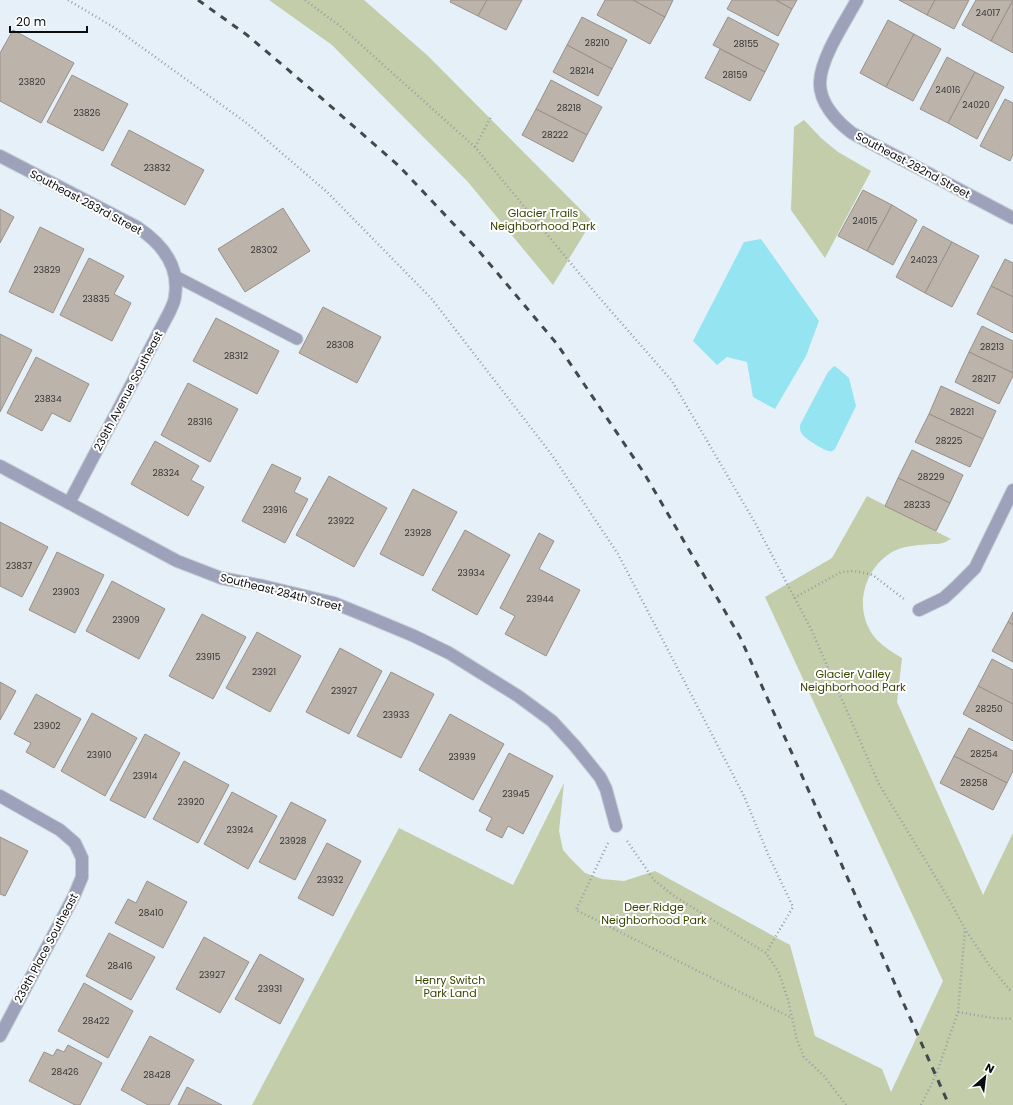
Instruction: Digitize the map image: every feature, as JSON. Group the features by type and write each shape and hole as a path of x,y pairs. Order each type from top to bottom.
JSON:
{"street":[{"name":"Southeast 282nd Street","path":"857,0 828,54 822,70 820,82 824,99 832,114 852,133 1013,218"},
{"name":"Southeast 283rd Street","path":"0,156 137,227 157,243 167,255 175,276"},
{"name":"239th Avenue Southeast","path":"69,503 170,311 175,297 175,276"},
{"name":"Southeast 284th Street","path":"0,466 177,561 221,578 263,586 334,603 449,652 518,696 552,721 600,777 606,789 616,826"},
{"path":"919,610 944,598 975,568 1013,490"},
{"name":"239th Place Southeast","path":"0,796 60,830 75,842 82,858 82,877 74,896 0,1036"}],"lane":[{"path":"175,276 296,339"}],"path":[{"path":"68,0 115,28 248,124 326,192 432,298 552,455 618,554 744,796 768,854 793,907 766,953"},
{"path":"305,0 340,26 475,147 598,295 672,381 754,521 811,629 879,784 950,901 965,929 990,965 1010,990 1013,991"},
{"path":"475,147 492,115"},
{"path":"794,598 841,572 853,571 874,576 919,610"},
{"path":"792,1018 576,910 616,826 654,880 674,896 766,953 779,973 788,1000 797,1040 804,1057 824,1076 846,1105"},
{"path":"921,1105 936,1075 958,1012 965,929"},
{"path":"958,1012 993,1018 1013,1019"}],"green space":[{"name":"Glacier Trails Neighborhood Park","path":"269,0 364,0 427,55 592,221 553,285 468,182 332,45"},
{"path":"804,120 821,138 838,152 871,171 825,258 791,210 794,127"},
{"path":"867,496 951,539 941,544 919,545 903,548 894,551 883,559 874,568 868,580 864,592 863,604 869,629 877,640 902,658 897,702 983,895 1013,833 1013,1105 252,1105 399,828 513,885 564,783 559,831 563,850 585,873 602,879 624,881 655,871 790,945 815,1036 882,1069 891,1092 943,981 765,597 832,558"}],"water":[{"path":"761,239 819,321 806,356 775,409 753,397 747,362 727,357 717,365 693,341 744,242"},
{"path":"834,366 849,378 856,406 835,449 831,451 819,447 804,436 800,431 800,425 828,372"}],"building":[{"path":"451,0 487,0 478,16 450,2"},
{"path":"487,0 522,0 506,30 478,16"},
{"path":"605,0 633,0 665,17 650,44 597,15"},
{"path":"633,0 673,0 665,17"},
{"path":"732,0 776,0 792,9 778,36 727,9"},
{"path":"776,0 797,0 792,9"},
{"path":"899,0 935,0 927,15"},
{"path":"935,0 969,0 954,29 927,15"},
{"path":"976,0 1013,0 991,41 962,25"},
{"path":"1013,0 1013,53 991,41"},
{"path":"582,17 627,40 612,69 567,45"},
{"path":"728,17 779,44 765,72 713,45"},
{"path":"888,20 914,34 886,87 860,73"},
{"path":"13,30 74,63 41,123 0,101 0,53"},
{"path":"914,34 941,49 913,101 886,87"},
{"path":"567,45 612,69 598,96 553,72"},
{"path":"720,49 765,72 750,101 705,78"},
{"path":"947,57 975,72 948,123 920,109"},
{"path":"975,72 1004,87 977,139 948,123"},
{"path":"72,75 128,104 103,151 47,122"},
{"path":"551,80 602,107 587,135 536,109"},
{"path":"1005,99 1013,103 1013,154 1010,161 980,146"},
{"path":"536,109 587,135 573,162 522,135"},
{"path":"129,130 204,170 185,205 111,165"},
{"path":"863,190 892,205 867,251 838,236"},
{"path":"892,205 917,220 893,265 867,251"},
{"path":"283,208 310,251 245,292 218,249"},
{"path":"0,209 14,217 0,243"},
{"path":"923,226 952,242 925,293 896,277"},
{"path":"40,227 84,249 53,313 9,292"},
{"path":"952,242 979,256 952,307 925,293"},
{"path":"89,258 124,276 114,294 131,303 112,341 60,315"},
{"path":"1005,259 1013,263 1013,297 991,286"},
{"path":"991,286 1013,297 1013,333 977,314"},
{"path":"323,307 381,337 357,383 299,353"},
{"path":"216,318 279,351 257,394 193,361"},
{"path":"982,326 1013,341 1013,373 969,352"},
{"path":"0,334 32,350 0,412"},
{"path":"969,352 1013,373 1013,376 999,404 955,382"},
{"path":"36,357 89,384 70,422 52,413 42,431 7,413"},
{"path":"188,383 238,409 210,462 161,435"},
{"path":"941,386 996,411 983,439 929,414"},
{"path":"929,414 983,439 970,467 915,442"},
{"path":"155,441 199,466 191,480 204,487 188,516 131,484"},
{"path":"912,450 963,475 950,503 898,478"},
{"path":"272,464 301,478 294,492 308,499 285,543 242,521"},
{"path":"329,476 387,508 354,567 296,535"},
{"path":"898,478 950,503 936,531 885,506"},
{"path":"413,489 457,512 423,576 380,554"},
{"path":"0,522 48,547 22,597 0,586"},
{"path":"465,530 510,555 477,615 432,590"},
{"path":"539,533 554,541 539,569 580,590 546,656 505,634 515,616 500,608"},
{"path":"57,552 104,575 75,633 29,610"},
{"path":"112,581 165,609 139,659 86,631"},
{"path":"1013,612 1013,625 1008,622"},
{"path":"202,614 246,637 213,699 169,676"},
{"path":"1008,622 1013,625 1013,662 992,651"},
{"path":"257,632 301,656 270,712 226,688"},
{"path":"340,648 382,671 349,734 306,712"},
{"path":"992,659 1013,670 1013,704 978,686"},
{"path":"391,672 434,694 401,758 357,736"},
{"path":"0,682 16,691 0,720"},
{"path":"978,686 1013,704 1013,741 963,714"},
{"path":"36,694 81,719 54,768 26,752 31,743 14,734"},
{"path":"92,713 137,738 105,796 61,771"},
{"path":"450,714 504,744 473,800 419,770"},
{"path":"969,728 1013,751 1013,771 1007,783 954,756"},
{"path":"145,734 180,753 145,818 110,800"},
{"path":"509,753 553,776 523,834 508,826 502,838 486,830 492,818 479,811"},
{"path":"954,756 1007,783 993,810 940,783"},
{"path":"184,761 229,785 198,843 153,819"},
{"path":"232,792 277,816 248,869 204,844"},
{"path":"291,802 326,820 295,880 259,862"},
{"path":"0,837 28,851 5,896 0,894"},
{"path":"327,843 361,861 333,916 298,898"},
{"path":"147,881 187,902 163,948 115,923 128,899 136,903"},
{"path":"109,933 155,957 131,1000 86,976"},
{"path":"204,937 249,962 220,1013 176,989"},
{"path":"260,954 304,979 280,1024 235,999"},
{"path":"84,983 133,1011 108,1058 58,1031"},
{"path":"150,1036 194,1060 169,1105 148,1105 121,1090"},
{"path":"68,1045 102,1063 80,1105 75,1105 29,1081 44,1052 53,1056 57,1049 64,1052"},
{"path":"187,1087 222,1105 178,1105"}],"railway":[{"path":"198,0 247,35 399,166 478,250 557,344 644,473 740,637 949,1105"}],"park label":[{"name":"Glacier Valley Neighborhood Park","path":"853,680"},
{"name":"Deer Ridge Neighborhood Park","path":"654,913"},
{"name":"Henry Switch Park Land","path":"450,986"}]}
